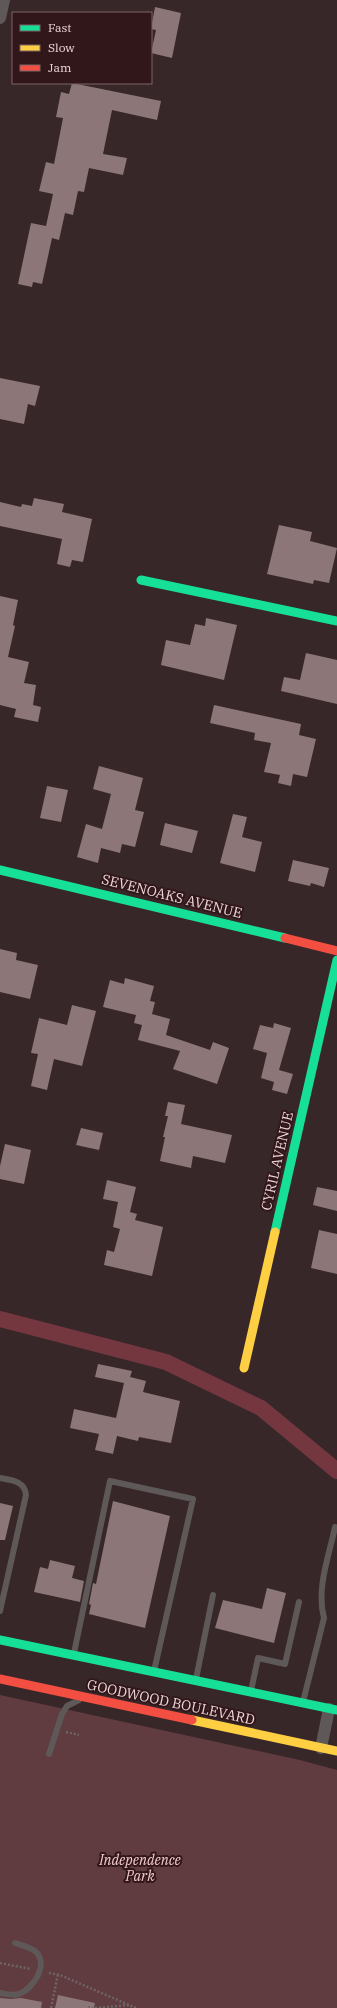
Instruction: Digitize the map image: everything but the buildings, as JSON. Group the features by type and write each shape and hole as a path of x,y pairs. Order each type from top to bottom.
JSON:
{"street":[{"path":"0,18 4,0"},
{"path":"141,580 337,621"},
{"name":"SEVENOAKS AVENUE","path":"0,870 337,951"},
{"name":"CYRIL AVENUE","path":"244,1368 337,960"},
{"name":"GOODWOOD BOULEVARD","path":"0,1640 333,1710"},
{"name":"GOODWOOD BOULEVARD","path":"0,1679 82,1698 337,1751"},
{"path":"321,1748 333,1710"}],"lane":[{"path":"0,1478 18,1482 26,1489 26,1495 6,1580 2,1588 0,1611"},
{"path":"74,1655 110,1481 193,1499 153,1672"},
{"path":"303,1703 324,1618 320,1604 335,1527 337,1528"},
{"path":"196,1681 213,1595"},
{"path":"251,1692 258,1658 285,1664 298,1602"},
{"path":"49,1754 62,1714 67,1706 82,1698"},
{"path":"0,1993 11,1995 22,1993 33,1984 39,1971 40,1960 35,1951 15,1943"}],"path":[{"path":"63,1732 79,1735"},
{"path":"0,1962 58,1974 136,2008"},
{"path":"51,2008 58,1974"},
{"path":"88,2007 94,2008 130,2005"}],"green space":[{"name":"Independence Park","path":"0,1695 300,1760 337,1770 337,2008 0,2008"}],"waterway":[{"path":"0,1319 166,1362 261,1408 337,1471"}],"traffic: fast":[{"path":"141,580 337,621"},
{"path":"0,870 285,938"},
{"path":"275,1232 337,960"},
{"path":"0,1640 337,1710"}],"traffic: slow":[{"path":"244,1368 275,1232"},
{"path":"192,1720 337,1751"}],"traffic: jam":[{"path":"285,938 337,951"},
{"path":"0,1679 192,1720"}]}
